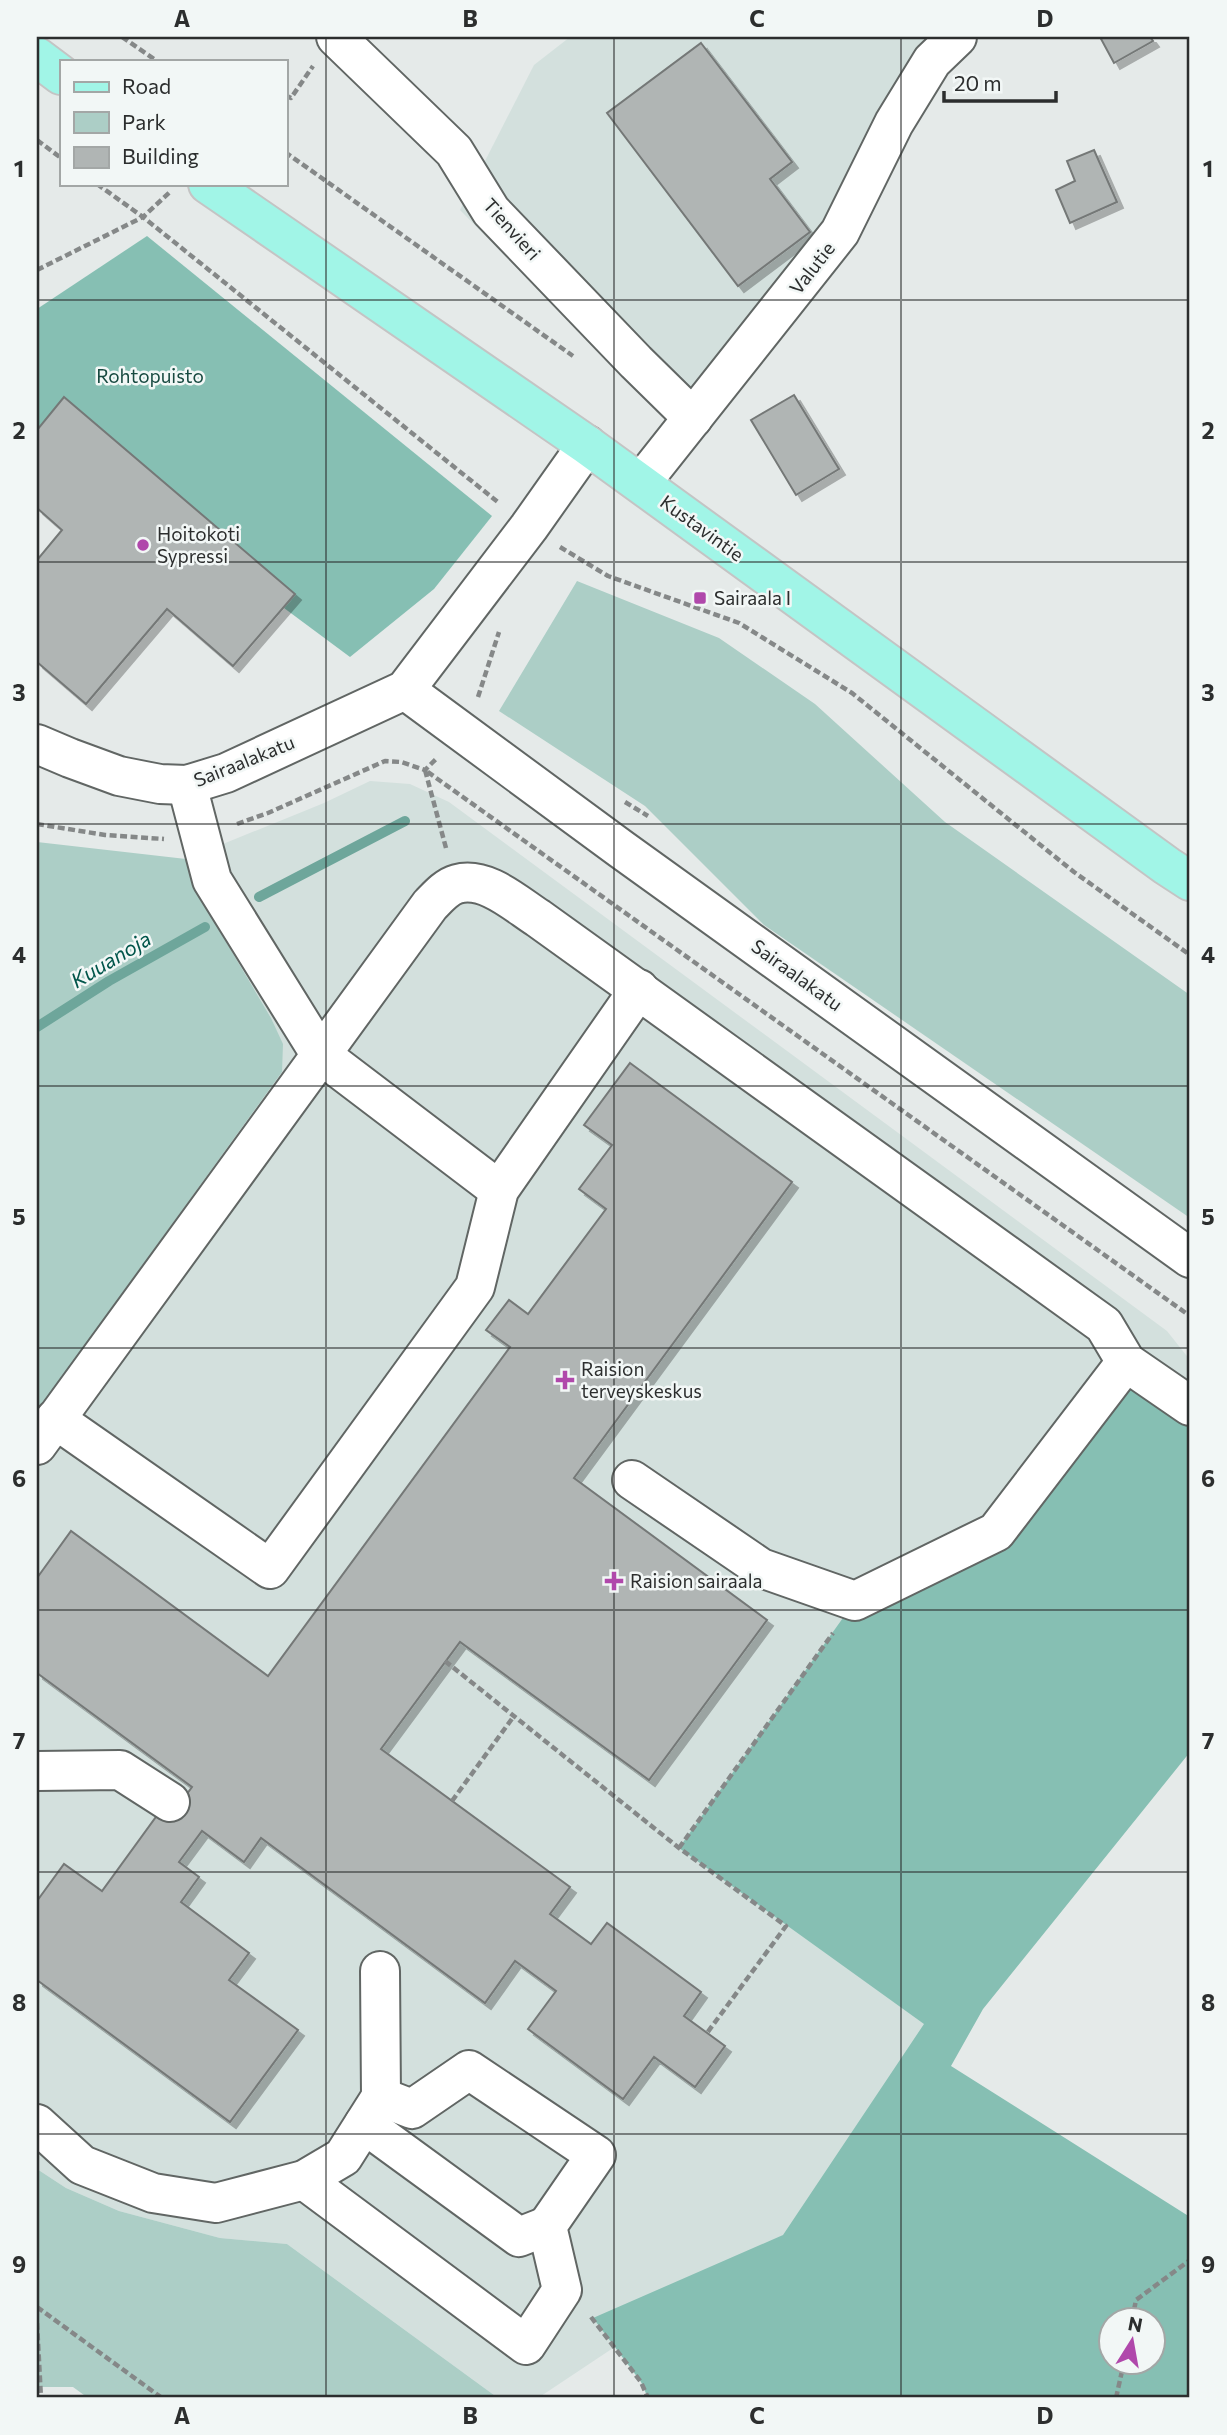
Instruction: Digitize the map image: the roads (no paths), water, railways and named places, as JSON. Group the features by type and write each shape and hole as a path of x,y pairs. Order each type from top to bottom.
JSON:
{"main road":[{"path":"37,57 60,74"},
{"name":"Kustavintie","path":"211,186 641,483 1190,881"}],"street":[{"name":"Tienvieri","path":"336,37 454,151 491,211 693,418"},
{"name":"Valutie","path":"641,483 840,232 894,123 932,61 957,37"},
{"name":"Sairaalakatu","path":"37,744 119,776 160,784 187,785 226,773 405,690 529,527 587,445"},
{"name":"Sairaalakatu","path":"405,690 621,849 1190,1258"},
{"path":"187,785 212,880 320,1054 499,1191"},
{"path":"639,989 499,1191 475,1287 270,1569 46,1432 430,905 456,884 471,883 495,890 639,989 1104,1325 1126,1362 1190,1406"},
{"path":"632,1480 761,1568 855,1601 996,1532 1126,1362"},
{"path":"37,1771 120,1770 170,1802"},
{"path":"37,2124 82,2165 153,2193 216,2203 304,2180 343,2157 372,2111 380,1971"},
{"path":"469,2070 596,2155 547,2226 519,2237 372,2111 412,2109 469,2070"},
{"path":"304,2180 526,2345 562,2290 547,2226"}],"waterway":[{"name":"Kuuanoja","path":"259,897 405,821"},
{"name":"Kuuanoja","path":"37,1027 109,981 205,927"}],"place":[{"name":"Hoitokoti Sypressi","path":"143,545"},
{"name":"Sairaala I","path":"700,598"},
{"name":"Raision terveyskeskus","path":"565,1380"},
{"name":"Raision sairaala","path":"614,1581"}],"park label":[{"name":"Rohtopuisto","path":"150,376"}]}
